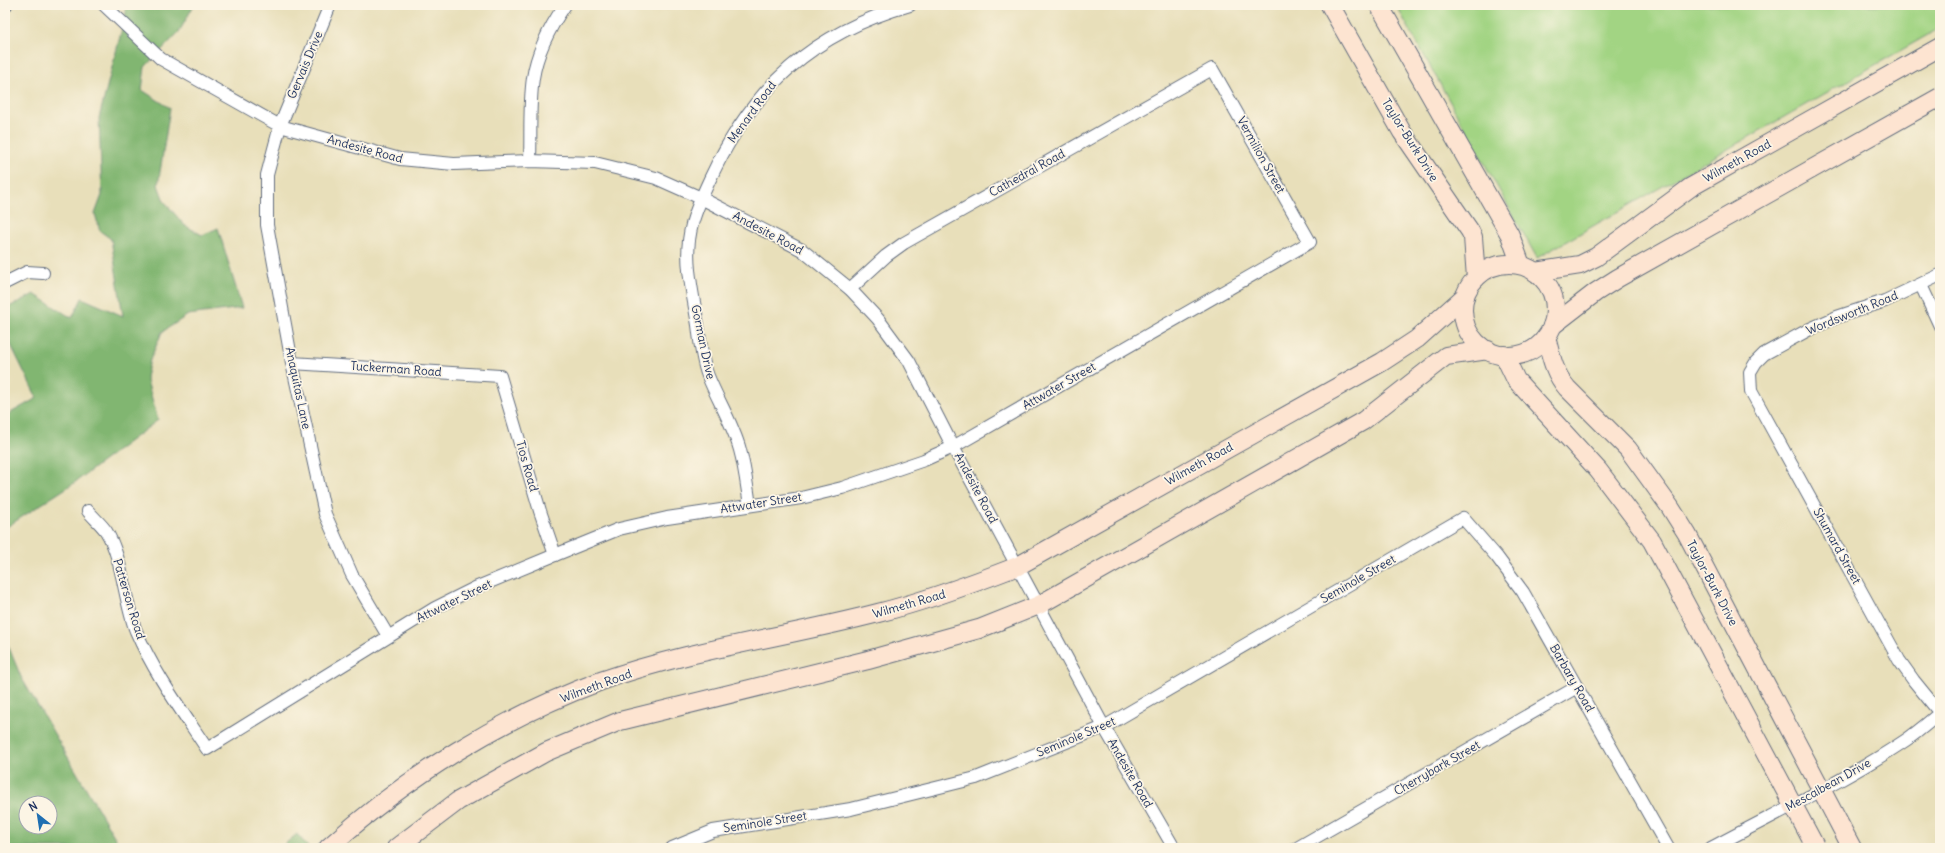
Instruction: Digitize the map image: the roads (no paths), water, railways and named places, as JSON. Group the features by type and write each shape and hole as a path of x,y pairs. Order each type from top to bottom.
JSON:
{"street":[{"name":"Andesite Road","path":"104,5 161,59 280,126 400,159 454,164 530,161 595,163 656,178 701,198 802,250 850,289 878,319 909,361 953,447 1104,727 1174,848"},
{"name":"Gervais Drive","path":"280,126 330,5"},
{"path":"530,161 533,78 541,47 552,24 565,5"},
{"name":"Menard Road","path":"701,198 719,160 737,128 758,99 778,77 812,50 836,35 860,23 910,5"},
{"name":"Taylor-Burk Drive","path":"1330,5 1402,132 1467,225 1473,237 1476,278"},
{"path":"1379,5 1528,268 1546,282 1553,296 1555,311 1549,331"},
{"name":"Wilmeth Road","path":"1528,268 1580,265 1596,257 1691,187 1940,47"},
{"name":"Vermilion Street","path":"1212,69 1310,242"},
{"name":"Cathedral Road","path":"850,289 886,256 904,243 1212,69"},
{"path":"396,848 458,801 546,752 620,721 868,660 979,629 1039,605 1363,421 1446,356 1458,353 1496,353 1516,355 1527,352 1538,346 1549,331 1596,292 1940,97"},
{"name":"Anaquitas Lane","path":"280,126 267,175 267,225 292,363 325,514 352,575 388,636"},
{"name":"Gorman Drive","path":"701,198 687,242 689,269 698,328 708,375 740,450 750,505"},
{"name":"Attwater Street","path":"207,749 435,608 475,588 619,529 667,518 801,498 842,488 924,460 953,447 1310,242"},
{"path":"1528,268 1508,264 1496,265 1485,270 1476,278 1465,296 1463,309 1465,321 1470,333 1478,343 1496,353 1516,380 1598,470 1628,507 1652,541 1816,848"},
{"path":"5,283 27,272 43,273"},
{"name":"Wordsworth Road","path":"1750,372 1756,362 1764,354 1810,328 1837,317 1885,301 1940,275"},
{"path":"1921,285 1940,326"},
{"name":"Wilmeth Road","path":"328,848 354,824 425,772 516,717 602,681 678,659 878,613 954,590 1018,566 1382,362 1417,339 1465,296"},
{"name":"Taylor-Burk Drive","path":"1549,331 1554,369 1559,378 1628,450 1670,507 1687,534 1820,790 1852,848"},
{"name":"Tuckerman Road","path":"292,363 500,376"},
{"name":"Shumard Street","path":"1750,372 1752,391 1900,660 1914,681 1940,713"},
{"name":"Tios Road","path":"500,376 540,511 555,555"},
{"name":"Patterson Road","path":"88,511 108,533 114,549 136,630 155,670 207,749"},
{"name":"Barbary Road","path":"1463,518 1497,557 1523,592 1668,848"},
{"name":"Seminole Street","path":"672,848 713,831 851,809 976,778 1104,727 1463,518"},
{"name":"Cherrybark Street","path":"1297,848 1577,687"},
{"name":"Mescalbean Drive","path":"1711,848 1820,790 1907,739 1940,713"}]}
